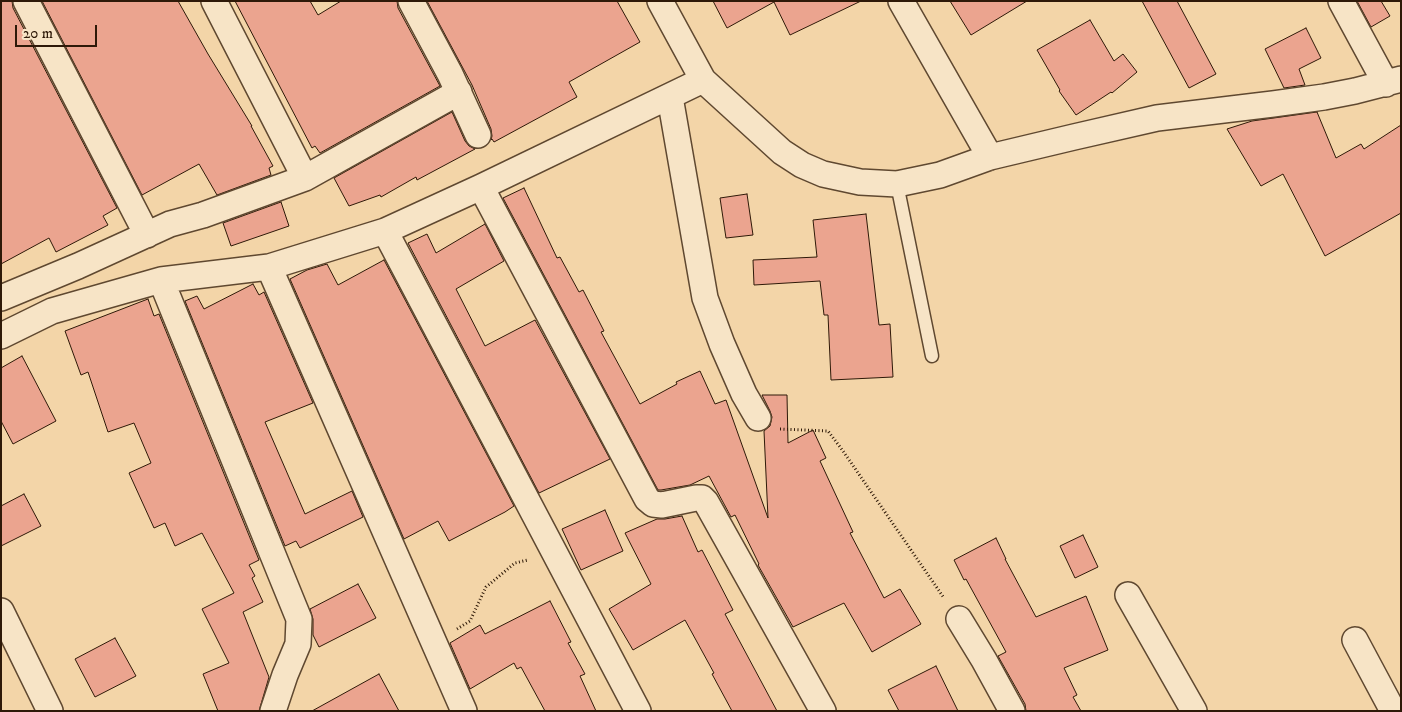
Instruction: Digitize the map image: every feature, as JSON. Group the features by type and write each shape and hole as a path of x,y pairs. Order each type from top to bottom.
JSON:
{"street":[{"path":"26,1 147,235"},
{"path":"214,1 305,178"},
{"path":"411,1 459,92 478,135"},
{"path":"660,1 703,80 782,152 802,165 823,174 860,182 897,184 940,175 990,158 1158,118 1324,97 1393,82 1340,1"},
{"path":"901,1 990,158"},
{"path":"1,336 52,311 161,280 268,267 385,231 482,187 703,80"},
{"path":"1,298 78,266 170,224 203,215 305,178 459,92"},
{"path":"670,97 705,298 722,344 744,394 758,418"},
{"path":"482,187 647,499 653,504 662,505 696,498 702,498 706,502 823,711"},
{"path":"385,231 638,711"},
{"path":"268,267 464,711"},
{"path":"161,280 299,619 298,644 273,711"},
{"path":"1128,595 1194,711"},
{"path":"1,611 50,711"},
{"path":"959,619 1012,711"},
{"path":"1355,640 1393,711"}],"lane":[{"path":"897,184 932,356"}],"path":[{"path":"758,418 778,429 828,431 959,619"},
{"path":"435,644 470,621 486,587 515,563 556,554"}],"building":[{"path":"1,1 12,1 13,8 117,208 103,216 108,225 56,252 49,238 1,264"},
{"path":"42,1 178,1 252,126 273,166 269,168 271,175 217,195 199,164 142,195"},
{"path":"235,1 310,1 318,15 341,1 397,1 398,8 440,86 320,153 315,146 312,148"},
{"path":"427,1 617,1 640,42 569,82 577,97 494,142 491,140 491,129 472,85"},
{"path":"713,1 861,1 790,35 774,2 727,28"},
{"path":"950,1 1027,1 971,35"},
{"path":"1142,1 1177,1 1216,74 1189,88"},
{"path":"1357,1 1381,1 1390,16 1371,27"},
{"path":"1090,20 1114,61 1123,54 1137,72 1112,93 1076,115 1059,91 1037,50"},
{"path":"1306,28 1321,58 1299,69 1305,85 1284,88 1265,49"},
{"path":"452,112 465,141 475,149 417,180 416,177 381,197 380,195 349,206 334,178"},
{"path":"1317,112 1336,158 1361,144 1364,149 1401,125 1401,213 1325,256 1283,174 1261,186 1227,129 1252,121"},
{"path":"524,188 557,258 560,257 579,292 583,290 604,331 601,332 640,404 677,384 676,382 700,371 715,404 726,400 768,518 764,431 770,426 772,417 762,395 787,395 788,443 813,430 826,458 820,461 853,532 850,533 884,598 900,589 921,624 872,652 844,603 793,627 758,565 735,515 731,517 709,476 690,485 658,490 503,198"},
{"path":"747,194 753,235 726,238 720,198"},
{"path":"281,202 289,226 231,246 223,223"},
{"path":"866,214 879,325 890,324 893,377 831,380 828,315 824,315 820,281 754,285 753,260 817,257 813,220"},
{"path":"485,224 504,261 456,289 485,346 535,320 610,459 539,493 408,243 427,234 436,253"},
{"path":"384,260 514,506 449,541 438,521 404,539 290,279 307,270 327,264 338,285"},
{"path":"253,284 259,295 264,292 313,403 265,422 305,514 352,491 363,517 300,548 296,541 285,546 185,301 197,296 204,309"},
{"path":"148,299 154,316 159,314 259,560 249,565 255,576 252,578 263,602 243,612 269,677 259,711 218,711 203,674 229,663 202,609 234,593 202,533 175,546 165,523 154,528 129,473 151,463 134,423 108,432 88,372 81,375 65,331"},
{"path":"22,356 56,421 13,444 1,421 1,368"},
{"path":"24,494 41,526 1,546 1,506"},
{"path":"605,510 623,551 581,570 562,529"},
{"path":"682,516 698,552 702,550 733,610 725,614 777,711 732,711 685,620 633,650 609,609 651,584 625,533 657,519"},
{"path":"1083,535 1098,567 1075,578 1060,546"},
{"path":"996,538 1036,617 1086,596 1108,650 1064,668 1077,695 1073,697 1081,711 1026,711 1025,704 998,656 1006,652 954,560"},
{"path":"358,584 376,618 319,647 313,635 313,619 310,609"},
{"path":"550,601 571,642 568,643 585,674 580,676 596,711 545,711 521,667 517,669 514,663 470,689 450,643 480,625 485,634"},
{"path":"115,638 136,676 95,697 75,659"},
{"path":"936,666 958,711 899,711 888,690"},
{"path":"379,674 399,711 312,711"}]}
